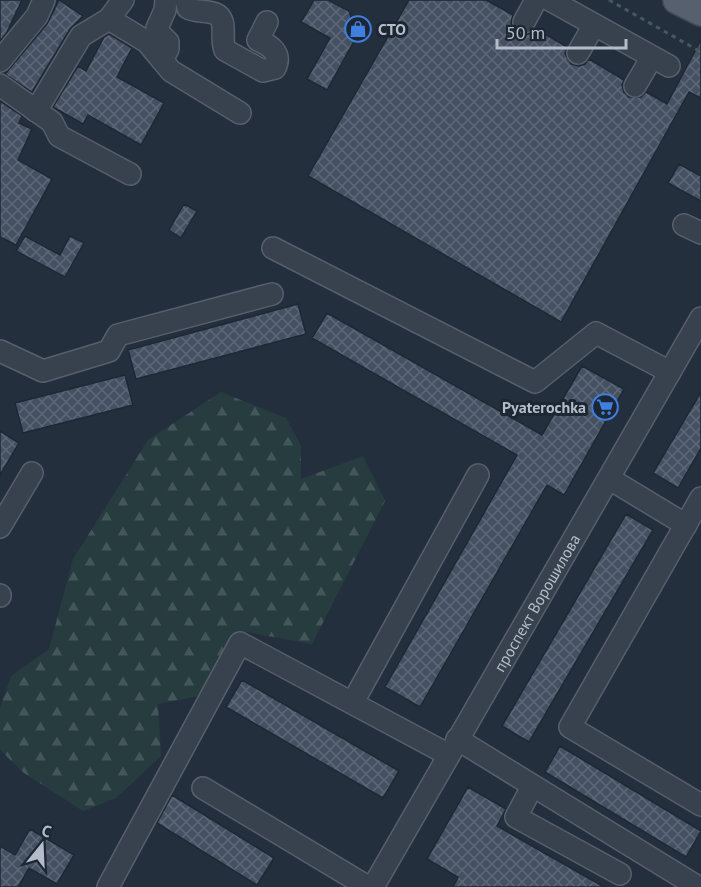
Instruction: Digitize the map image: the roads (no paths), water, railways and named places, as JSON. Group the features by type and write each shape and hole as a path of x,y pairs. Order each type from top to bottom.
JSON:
{"street":[{"path":"0,61 37,16 44,0"},
{"path":"36,111 81,36 109,19 123,0"},
{"path":"162,60 168,49 168,42 157,28 166,0"},
{"path":"186,0 188,8 192,10 216,13 223,23 222,41 225,50 263,71 275,68 278,61 277,53 270,46 258,40 267,22"},
{"path":"524,22 536,0"},
{"path":"550,0 576,6 594,25 661,61 635,86"},
{"path":"109,19 147,42 171,71 240,113"},
{"path":"578,53 594,25"},
{"path":"0,85 52,122 59,136 130,174"},
{"path":"273,248 535,382 596,333 670,372"},
{"path":"0,351 43,370 109,351 118,335 272,294"},
{"name":"проспект Ворошилова","path":"373,887 701,318"},
{"path":"0,527 32,473"},
{"path":"353,702 478,475"},
{"path":"610,479 686,525"},
{"path":"701,498 570,727 701,805"},
{"path":"108,887 240,643 353,702 532,786 698,887"},
{"path":"532,786 516,817 621,874"},
{"path":"203,788 368,887"}],"place":[{"name":"СТО","path":"358,29"},
{"name":"Pyaterochka","path":"605,407"}]}
